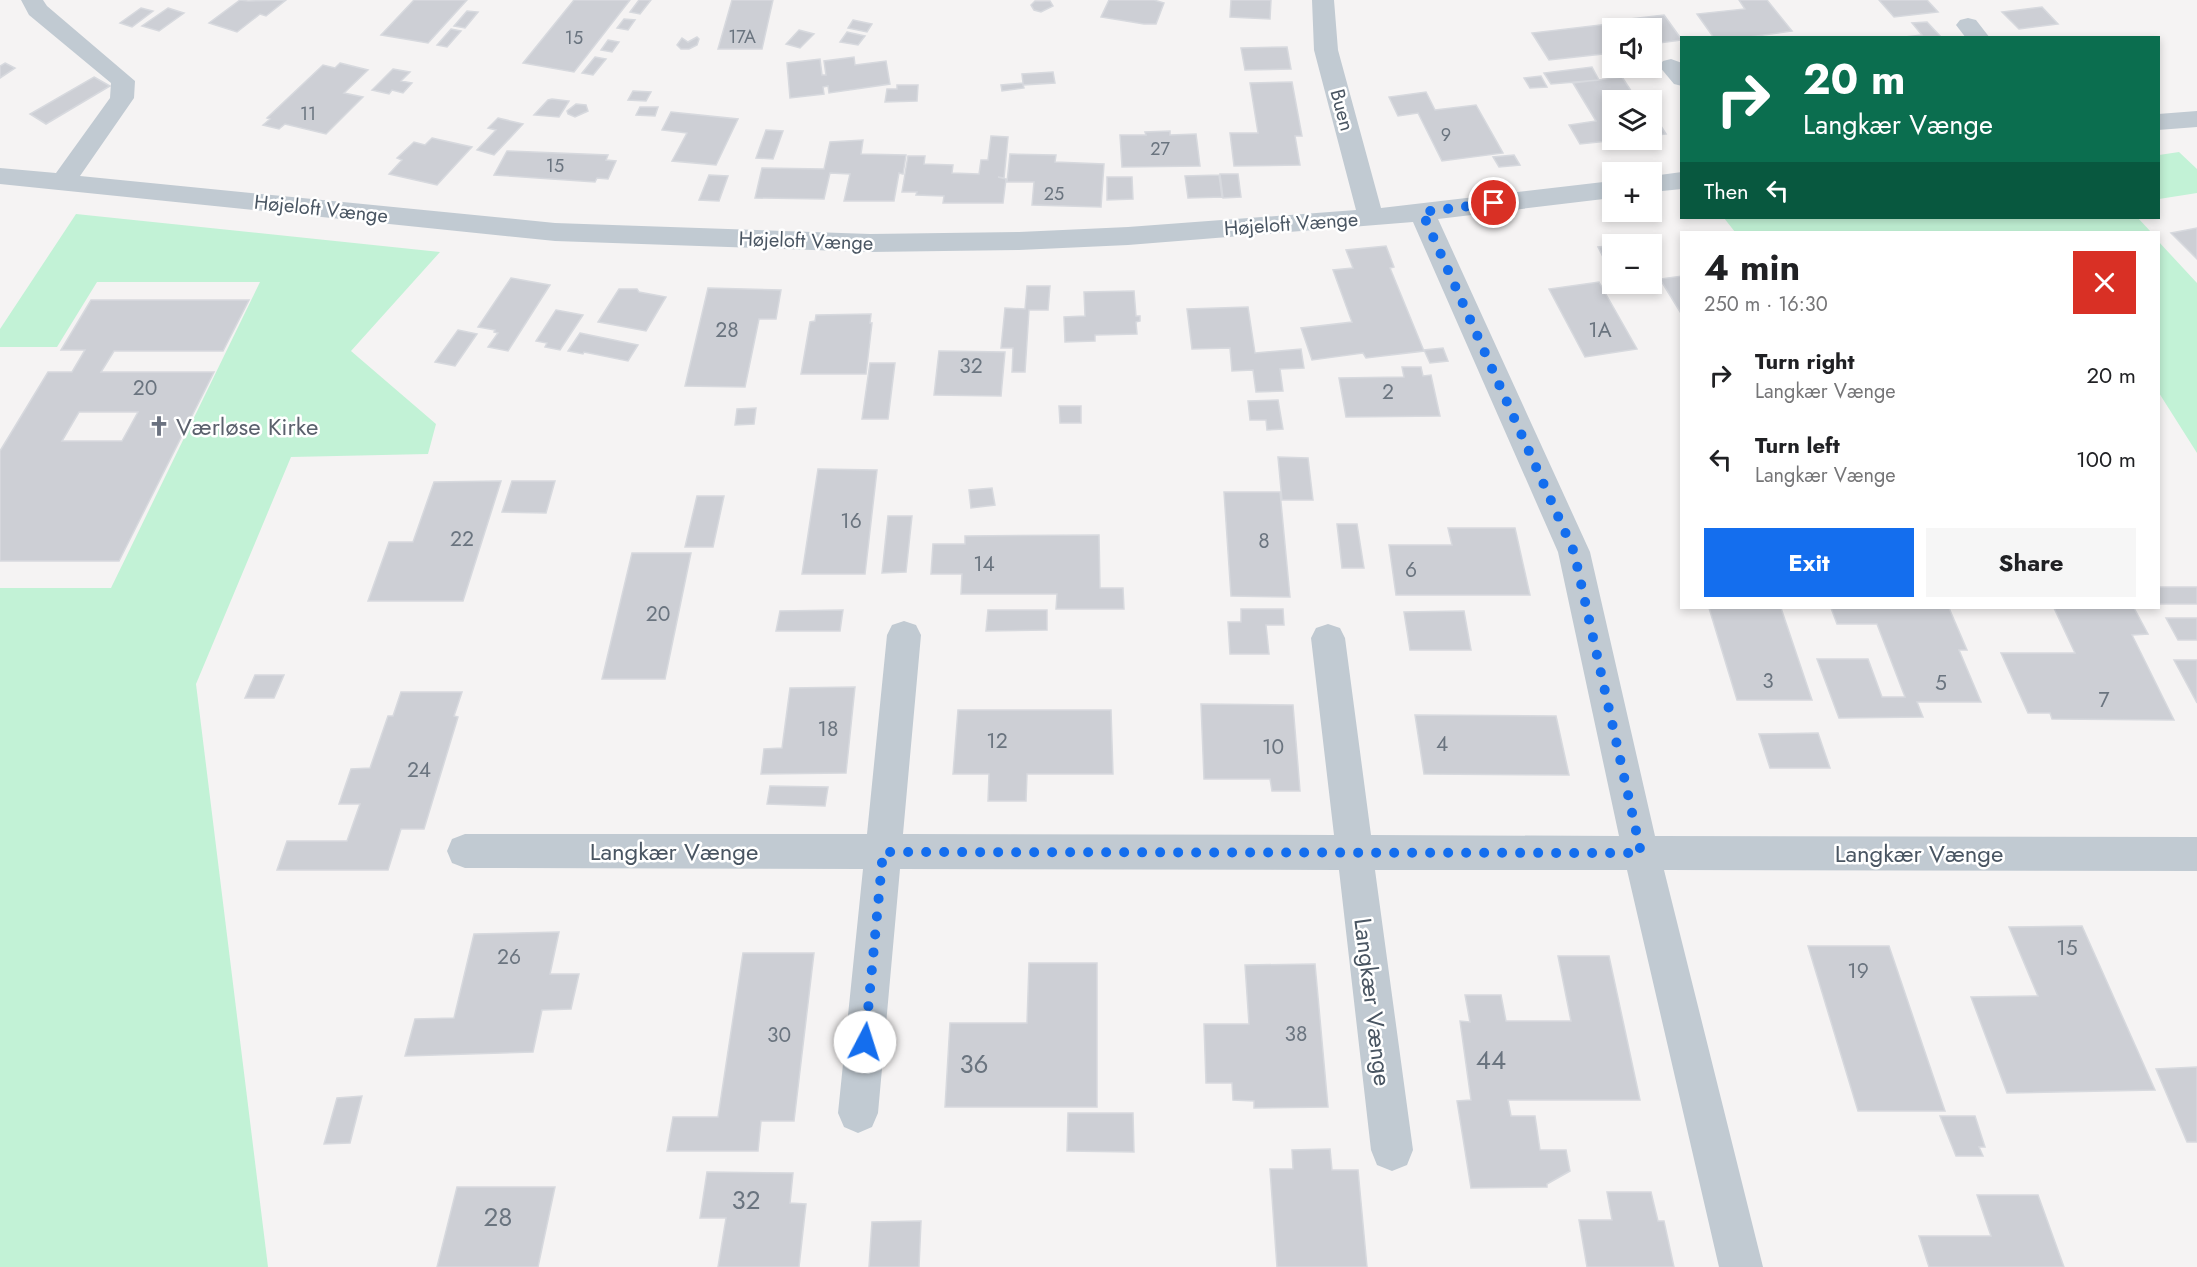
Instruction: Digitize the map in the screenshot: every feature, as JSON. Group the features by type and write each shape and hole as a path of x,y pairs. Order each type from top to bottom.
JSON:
{"street":[{"path":"32,0 38,10 123,81 122,98 62,183"},
{"name":"Buen","path":"1323,0 1326,50 1371,218"},
{"path":"2160,122 2197,119"},
{"name":"Højeloft Vænge","path":"0,176 555,232 870,243 1018,241 1128,236 1371,218 1602,190"},
{"path":"1662,183 1680,180"},
{"path":"1422,212 1574,552 1641,853 1741,1267"},
{"path":"858,1113 904,635"},
{"name":"Langkær Vænge","path":"1328,638 1392,1150"},
{"name":"Langkær Vænge","path":"465,851 2197,854"}],"green space":[{"path":"2179,152 2197,169 2197,193 2160,199 2160,155"},
{"path":"76,214 440,252 351,351 436,424 428,454 291,457 196,684 268,1267 0,1267 0,588 111,588 260,282 97,282 57,347 0,347 0,329"},
{"path":"1725,219 2139,219 2150,231 1734,231"},
{"path":"2160,243 2197,283 2197,453 2160,395"}],"building":[{"path":"240,0 286,0 266,16 260,14 237,32 209,23"},
{"path":"414,0 467,0 428,43 381,35"},
{"path":"574,0 630,0 574,72 523,63"},
{"path":"639,0 651,0 640,14 630,12"},
{"path":"732,0 773,0 762,49 718,49"},
{"path":"1109,0 1154,0 1164,3 1156,24 1144,24 1101,17"},
{"path":"1231,0 1271,0 1270,19 1230,17"},
{"path":"1739,0 1767,0 1792,31 1756,36 1713,36 1697,14 1745,9"},
{"path":"1879,0 1927,0 1938,12 1894,17"},
{"path":"1035,1 1050,1 1053,6 1041,12 1034,10 1031,5"},
{"path":"2042,7 2058,24 2019,29 2002,12"},
{"path":"141,8 153,11 132,27 120,23"},
{"path":"168,8 184,13 159,31 142,26"},
{"path":"467,11 478,12 465,28 454,26"},
{"path":"1664,15 1680,40 1662,43 1662,18 1638,18"},
{"path":"624,19 635,20 628,30 617,28"},
{"path":"853,20 872,24 867,32 848,28"},
{"path":"1927,22 1940,36 1913,36 1922,35 1912,23"},
{"path":"1602,25 1602,54 1549,60 1532,33"},
{"path":"451,29 461,31 447,47 437,45"},
{"path":"799,30 814,34 800,48 786,44"},
{"path":"847,32 865,36 858,45 840,42"},
{"path":"697,37 699,39 697,45 689,49 681,49 677,45 682,38 688,42"},
{"path":"608,40 619,42 612,52 601,50"},
{"path":"1287,47 1291,69 1245,70 1241,48"},
{"path":"595,57 606,59 593,75 582,73"},
{"path":"854,57 855,65 886,61 890,84 829,93 828,86 823,87 824,94 790,98 787,63 820,59 822,75 826,75 824,61"},
{"path":"5,63 15,68 0,78 0,66"},
{"path":"340,63 368,70 344,93 363,97 326,134 285,124 279,129 263,125 270,119 267,118 323,65 335,68"},
{"path":"1592,67 1599,80 1551,84 1544,73"},
{"path":"393,69 410,72 401,81 412,83 403,93 392,90 389,94 372,90"},
{"path":"1053,72 1055,83 1023,85 1024,88 1002,91 1001,85 1023,83 1022,74"},
{"path":"1541,76 1547,87 1530,88 1524,78"},
{"path":"94,77 110,86 46,124 30,114"},
{"path":"1623,78 1630,90 1602,90 1602,142 1580,144 1569,125 1596,121 1573,83"},
{"path":"1292,82 1302,136 1295,136 1300,165 1234,166 1230,133 1258,133 1250,83"},
{"path":"897,85 918,85 917,101 885,102 887,89 897,89"},
{"path":"633,91 651,92 646,101 628,100"},
{"path":"1426,92 1435,110 1476,105 1503,153 1442,161 1418,113 1398,116 1389,97"},
{"path":"548,100 569,101 559,117 534,115"},
{"path":"576,104 586,105 588,111 575,117 568,114 567,111"},
{"path":"640,107 658,107 655,116 636,115"},
{"path":"671,112 738,119 716,165 672,161 687,133 662,130"},
{"path":"498,118 523,124 494,155 477,150 496,130 488,128"},
{"path":"766,130 783,131 773,159 756,158"},
{"path":"1170,131 1170,135 1196,134 1200,166 1122,167 1120,135 1146,135 1145,132"},
{"path":"991,136 1008,137 1004,178 998,177 1006,179 1003,203 943,203 944,196 902,192 908,156 925,156 924,164 953,165 952,173 979,174 981,160 988,160"},
{"path":"432,138 472,147 437,185 389,174 402,160 397,158 414,142 425,145"},
{"path":"863,140 861,154 906,155 903,174 899,173 894,201 844,201 850,174 830,173 824,199 755,198 762,168 824,169 830,142"},
{"path":"507,151 608,155 606,160 616,161 608,179 597,178 595,182 494,175"},
{"path":"1010,154 1056,155 1055,162 1104,164 1101,207 1032,205 1034,182 1007,182"},
{"path":"1514,155 1520,165 1499,167 1493,157"},
{"path":"1220,174 1238,174 1241,197 1223,198"},
{"path":"709,175 728,176 719,201 699,200"},
{"path":"1219,175 1222,197 1188,198 1185,176"},
{"path":"1107,177 1132,177 1133,199 1107,200"},
{"path":"2197,228 2197,259 2171,233"},
{"path":"1386,246 1394,267 1390,268 1424,351 1366,358 1363,353 1312,360 1301,328 1352,322 1333,270 1353,268 1346,250"},
{"path":"1680,276 1680,312 1662,282 1662,279"},
{"path":"511,278 550,285 508,351 488,347 498,333 494,332 495,330 478,327"},
{"path":"1599,282 1602,294 1606,294 1637,349 1585,357 1549,289"},
{"path":"1027,286 1050,286 1048,310 1029,310 1025,372 1012,372 1013,348 1001,348 1005,308 1025,309"},
{"path":"708,288 781,290 776,319 759,319 745,387 685,386"},
{"path":"619,289 637,289 639,292 666,297 646,331 598,322"},
{"path":"1134,291 1136,316 1140,316 1140,321 1136,322 1137,334 1095,335 1095,341 1065,342 1064,317 1085,316 1084,292"},
{"name":"Værløse Kirke","path":"91,300 249,300 223,351 114,351 101,372 214,372 119,561 0,561 0,451 48,372 72,372 85,350 61,350","holes":["79,412 138,412 122,441 62,441"]},
{"path":"1248,307 1255,353 1301,349 1304,368 1280,369 1283,391 1256,392 1253,370 1232,371 1230,348 1192,349 1187,309"},
{"path":"556,310 583,315 560,350 545,347 547,343 536,341"},
{"path":"871,314 866,374 801,374 810,322 815,321 816,315"},
{"path":"458,330 477,334 455,366 435,362"},
{"path":"580,333 638,345 628,361 568,351"},
{"path":"1443,348 1448,361 1430,363 1424,350"},
{"path":"939,351 1005,352 1001,396 934,395"},
{"path":"870,363 895,363 888,419 862,419"},
{"path":"1402,367 1421,367 1423,376 1431,375 1440,416 1346,417 1339,378 1404,377"},
{"path":"1278,400 1283,429 1267,430 1266,420 1250,420 1248,401"},
{"path":"1059,406 1081,406 1081,423 1060,423"},
{"path":"756,408 754,424 735,425 737,409"},
{"path":"1278,457 1308,458 1313,500 1282,500"},
{"path":"818,469 877,470 865,574 802,574"},
{"path":"501,481 463,601 368,601 389,542 413,542 434,482"},
{"path":"512,481 555,481 546,513 502,512"},
{"path":"992,488 995,505 971,508 969,490"},
{"path":"1224,492 1280,492 1290,597 1231,596"},
{"path":"697,496 724,496 713,547 685,547"},
{"path":"888,516 912,516 906,572 882,573"},
{"path":"1337,524 1357,524 1364,568 1342,568"},
{"path":"1448,528 1515,528 1530,595 1396,595 1389,545 1452,545"},
{"path":"1099,535 1100,588 1123,588 1124,609 1056,609 1057,594 961,594 962,574 931,574 933,544 965,544 965,536"},
{"path":"632,553 691,553 665,679 602,679"},
{"path":"2160,587 2197,587 2197,604 2160,604"},
{"path":"1241,609 1283,609 1284,625 1266,625 1269,654 1230,654 1228,622 1241,622"},
{"path":"1709,609 1781,609 1812,700 1737,700"},
{"path":"1831,609 1949,609 1967,650 1959,650 1981,702 1917,702 1923,717 1839,718 1817,659 1868,659 1882,697 1905,697 1877,624 1837,624"},
{"path":"2054,609 2135,609 2148,634 2132,635 2174,720 2052,719 2050,713 2028,713 2001,653 2075,653"},
{"path":"843,610 840,631 776,631 780,611"},
{"path":"988,610 1047,610 1047,630 986,631"},
{"path":"1464,611 1471,650 1410,650 1404,612"},
{"path":"2166,618 2197,618 2197,640 2178,640"},
{"path":"2174,660 2197,660 2197,703"},
{"path":"255,675 284,675 274,698 245,698"},
{"path":"855,687 846,773 761,774 764,749 782,748 790,688"},
{"path":"401,692 462,692 454,716 458,717 424,829 401,829 388,870 277,870 287,841 347,841 360,804 339,804 351,769 370,768 388,716 393,716"},
{"path":"1201,704 1293,705 1300,791 1272,791 1270,779 1204,779"},
{"path":"958,710 1111,710 1113,774 1027,774 1026,801 988,801 989,774 953,774"},
{"path":"1415,715 1556,716 1569,775 1424,774"},
{"path":"1818,733 1830,768 1770,768 1759,734"},
{"path":"770,786 828,787 825,806 767,804"},
{"path":"2082,926 2155,1090 2007,1093 1971,997 2038,996 2009,927"},
{"path":"559,932 550,974 579,974 571,1009 542,1010 533,1052 405,1056 415,1019 454,1018 474,934"},
{"path":"1808,946 1889,946 1945,1111 1858,1111"},
{"path":"743,953 814,953 794,1121 761,1121 758,1151 667,1151 673,1117 718,1117"},
{"path":"1558,956 1609,956 1640,1100 1508,1100 1511,1116 1535,1116 1540,1150 1566,1150 1570,1171 1547,1184 1547,1187 1471,1188 1457,1101 1471,1100 1460,1021 1470,1022 1465,995 1501,995 1506,1021 1571,1021"},
{"path":"1029,963 1097,963 1097,1107 945,1107 950,1023 1027,1023"},
{"path":"1315,964 1328,1107 1254,1108 1254,1101 1233,1100 1232,1083 1206,1083 1204,1024 1249,1024 1245,965"},
{"path":"2197,1067 2197,1142 2187,1142 2156,1069"},
{"path":"362,1096 350,1143 324,1144 337,1098"},
{"path":"1068,1113 1133,1113 1134,1152 1067,1151"},
{"path":"1940,1116 1975,1116 1985,1147 1979,1147 1983,1156 1956,1156"},
{"path":"1330,1149 1332,1170 1358,1170 1367,1267 1277,1267 1270,1169 1293,1169 1292,1150"},
{"path":"707,1172 793,1173 790,1203 806,1204 799,1267 718,1267 726,1218 700,1218"},
{"path":"457,1187 555,1187 538,1267 437,1267"},
{"path":"1607,1192 1651,1192 1658,1221 1664,1221 1674,1267 1587,1267 1579,1220 1612,1220"},
{"path":"1977,1195 2038,1195 2064,1267 1929,1267 1919,1236 1991,1236"},
{"path":"921,1221 919,1267 869,1267 872,1222"}],"place":[{"name":"Værløse Kirke","path":"159,426"}],"route":[{"path":"865,1042 883,852 1641,853 1574,552 1422,212 1494,203"}]}
